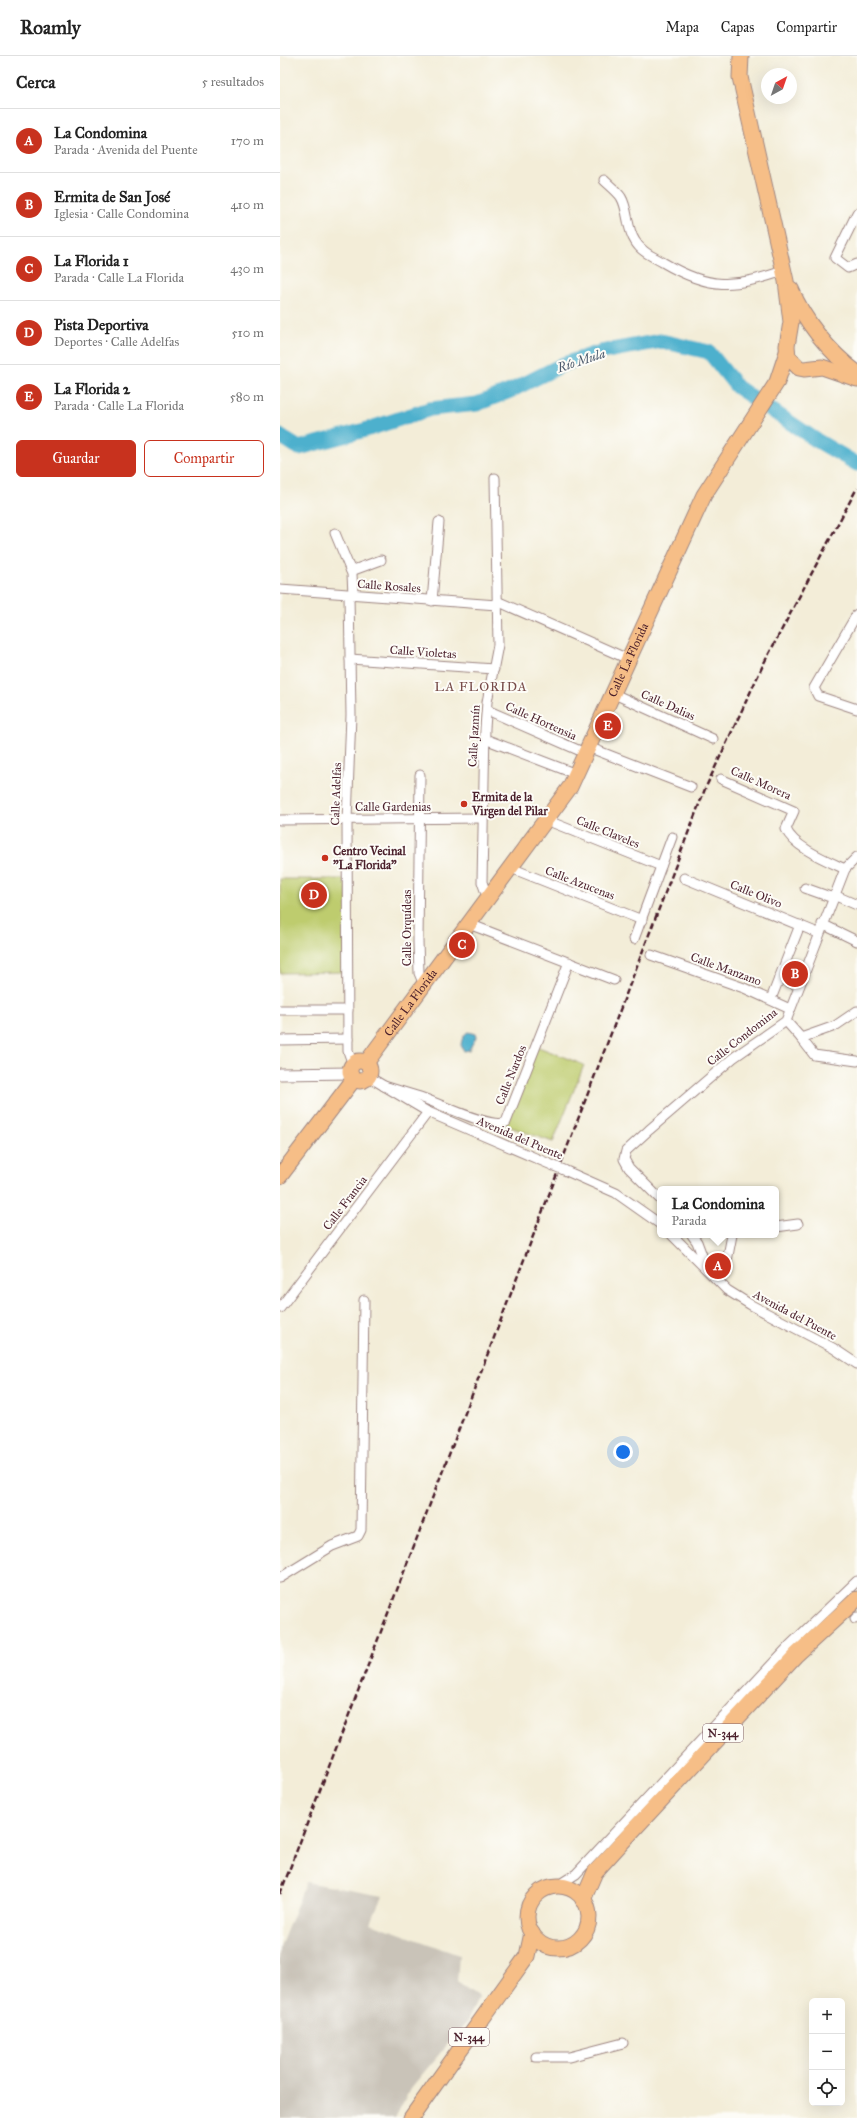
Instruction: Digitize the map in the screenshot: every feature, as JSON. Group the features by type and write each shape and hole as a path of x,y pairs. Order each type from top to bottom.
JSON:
{"main road":[{"path":"741,56 740,77 784,276 808,319 822,338 839,358 857,372"},
{"name":"Calle La Florida","path":"280,1176 566,793 704,495 777,382 788,346 791,322 784,276"},
{"path":"822,338 804,330 795,334 788,346 795,365 810,368 829,369 857,379"},
{"path":"810,368 825,356 822,338"},
{"name":"Calle La Florida","path":"777,382 795,370 810,368"},
{"name":"N-344","path":"527,1956 549,1946 557,1948 567,1946 576,1942 583,1935 588,1926 589,1916 583,1900 595,1872 796,1655 857,1599"},
{"name":"N-344","path":"411,2118 527,1956 532,1933 528,1923 530,1903 536,1895 545,1889 561,1887 595,1872"},
{"path":"561,1887 574,1891 583,1900"},
{"path":"532,1933 539,1941 549,1946"}],"street":[{"path":"604,180 621,198 629,230 635,242 648,254 681,272 705,282 727,284 784,276"},
{"path":"857,212 834,258 848,268 857,264"},
{"name":"Calle Jazmín","path":"488,899 482,882 483,818 487,710 498,645 495,478"},
{"path":"432,601 439,522"},
{"name":"Calle Adelfas","path":"335,533 350,571 350,715 347,820 348,1039 349,1057 358,1071"},
{"path":"350,571 381,560"},
{"name":"Calle Rosales","path":"280,590 432,601 497,603 628,659"},
{"path":"857,614 814,688 818,696 857,709"},
{"name":"Calle Violetas","path":"350,659 494,669"},
{"name":"Calle Dalias","path":"612,693 713,739"},
{"name":"Calle Hortensia","path":"487,710 586,750 691,787"},
{"path":"485,739 576,774"},
{"name":"Calle Orquídeas","path":"420,775 419,973 424,985"},
{"name":"Calle Morera","path":"721,779 794,811 786,829 788,836 814,854 845,869"},
{"name":"Calle Gardenias","path":"280,820 419,820 483,818"},
{"name":"Calle Claveles","path":"546,820 661,866"},
{"path":"634,939 672,837"},
{"name":"Calle Condomina","path":"657,1196 629,1168 624,1159 626,1151 733,1058 770,1030 786,1021 833,896 845,869 857,857"},
{"name":"Calle Azucenas","path":"510,868 642,920"},
{"name":"Calle Olivo","path":"684,878 818,933"},
{"path":"805,888 857,905"},
{"path":"469,924 614,980"},
{"path":"822,924 857,941"},
{"path":"771,999 800,925"},
{"name":"Calle Manzano","path":"651,955 771,999 790,1009"},
{"name":"Calle Nardos","path":"384,1086 421,1097 459,1113 497,1124 506,1122 569,962"},
{"path":"779,978 799,986"},
{"path":"280,1010 348,1010"},
{"path":"801,1038 835,1026 857,1011"},
{"path":"786,1021 814,1055 857,1061"},
{"path":"280,1040 348,1039"},
{"path":"280,1074 358,1071"},
{"name":"Avenida del Puente","path":"358,1071 428,1112 616,1193 657,1222"},
{"name":"Calle Francia","path":"281,1304 428,1112"},
{"path":"779,1227 798,1224"},
{"name":"Avenida del Puente","path":"675,1238 707,1268 727,1290 751,1305 826,1344 857,1364"},
{"path":"694,1238 707,1268"},
{"path":"714,1276 726,1266 731,1238"},
{"path":"280,1578 332,1546 358,1536 361,1530 364,1300"},
{"path":"561,1887 576,1874 790,1645 857,1581"},
{"path":"536,2057 569,2057 623,2043"}],"shaded area":[{"path":"306,1882 382,1896 371,1923 459,1955 457,1982 479,1997 467,2021 410,2089 395,2118 280,2118 280,1947"}],"green space":[{"path":"280,879 347,879 348,972 280,973"},
{"path":"536,1046 584,1065 553,1142 502,1124"}],"water":[{"path":"468,1032 475,1034 476,1037 469,1050 464,1051 461,1043 462,1039"}],"waterway":[{"name":"Río Mula","path":"280,436 299,448 365,430 430,409 477,404 510,391 564,364 601,352 661,341 709,352 737,387 816,440 857,464"}],"railway":[{"path":"280,1894 705,789 764,663 857,488"}],"place":[{"name":"La Florida 2","path":"608,726"},
{"name":"Ermita de la Virgen del Pilar","path":"464,804"},
{"name":"Centro Vecinal \"La Florida\"","path":"325,858"},
{"name":"Pista Deportiva","path":"314,895"},
{"name":"La Florida 1","path":"462,945"},
{"name":"Ermita de San José","path":"795,974"},
{"name":"La Condomina","path":"718,1266"}],"district":[{"name":"LA FLORIDA","path":"481,686"}]}
